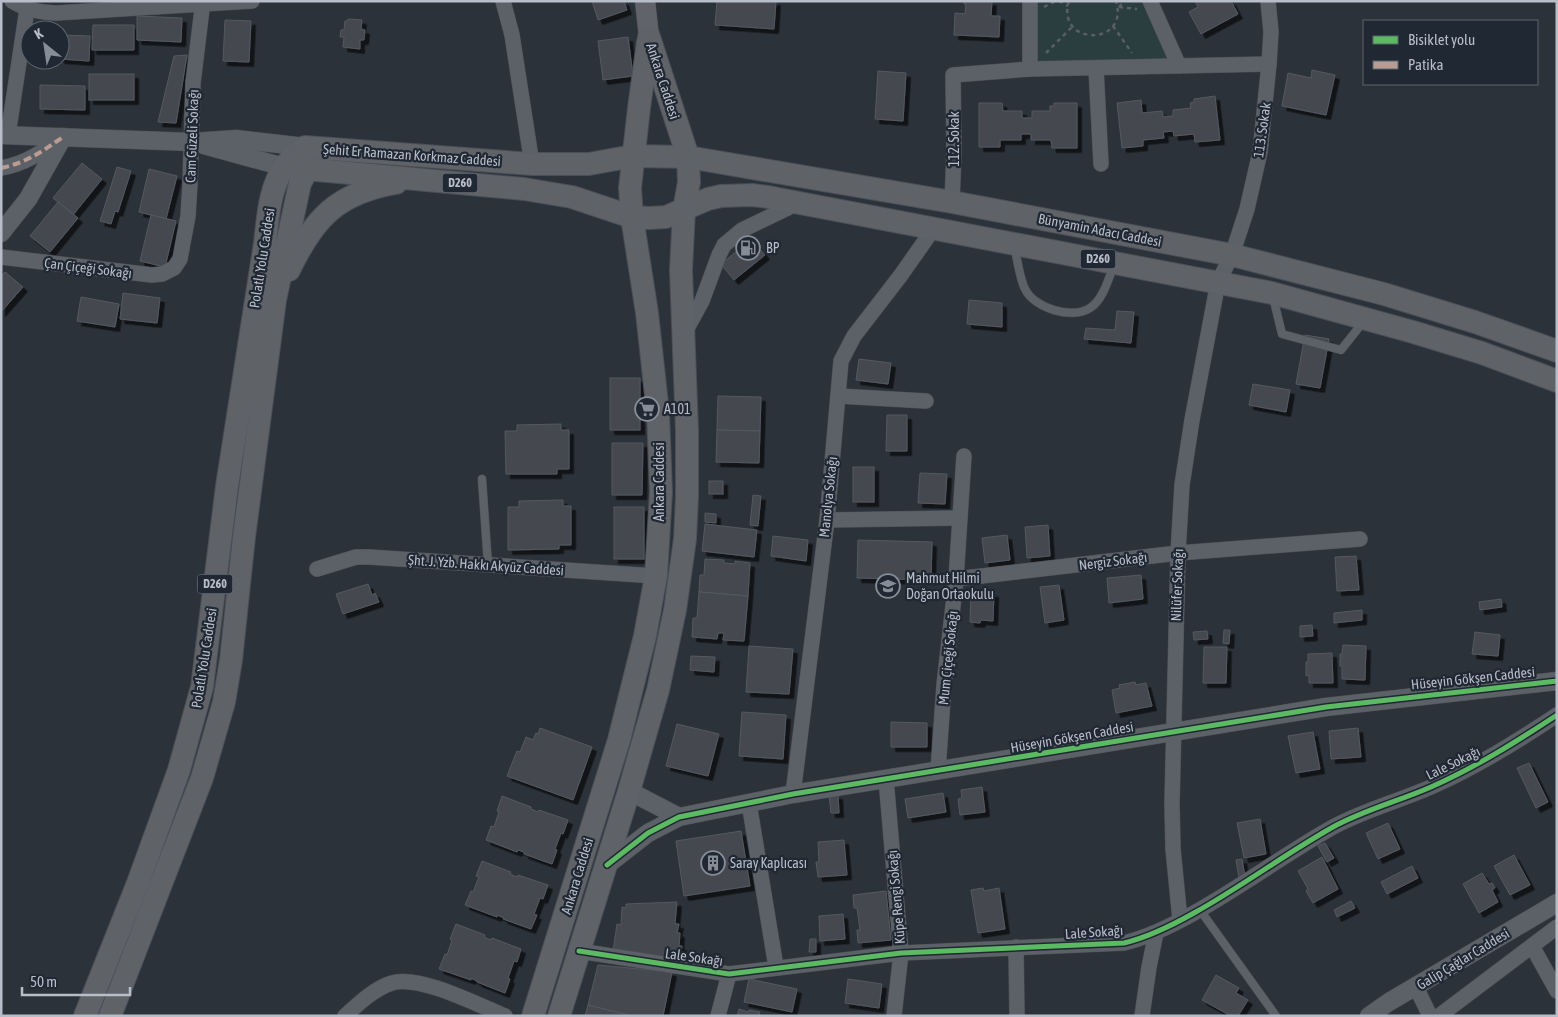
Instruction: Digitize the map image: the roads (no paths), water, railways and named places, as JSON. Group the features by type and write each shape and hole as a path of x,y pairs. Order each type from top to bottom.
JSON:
{"main road":[{"path":"645,1 649,37"},
{"name":"Ankara Caddesi","path":"533,1016 619,740 645,636 656,576 661,492 658,413 647,313 632,217 630,188 649,37"},
{"name":"Ankara Caddesi","path":"560,1016 630,791 664,664 681,571 687,497 681,270 684,210 689,182 688,157 649,37"},
{"name":"Şehit Er Ramazan Korkmaz Caddesi","path":"284,167 306,158 589,164 633,156"},
{"name":"Bünyamin Adacı Caddesi","path":"633,156 688,157 952,202 1232,256 1384,294 1474,322 1557,351"},
{"name":"Şehit Er Ramazan Korkmaz Caddesi","path":"306,158 418,179 524,189 554,194 579,199 632,217"},
{"name":"Polatlı Yolu Caddesi","path":"114,1014 202,778 224,702 231,660 244,537 275,300 306,158"},
{"name":"Polatlı Yolu Caddesi","path":"85,1016 138,883 179,770 202,687 227,486 265,243 268,212 275,186 284,167"},
{"name":"Polatlı Yolu Caddesi","path":"275,300 310,232 320,219 332,209 360,192 418,179"},
{"name":"D260","path":"632,217 666,217 708,199 735,195 752,195 798,203 1272,293 1366,318 1482,353 1557,381"}],"street":[{"path":"12,1 27,9 56,13 203,2 252,1"},
{"path":"503,1 512,35 532,164"},
{"path":"1030,1 1030,69 1269,64"},
{"path":"1150,1 1179,66"},
{"name":"113. Sokak","path":"1232,256 1255,180 1264,121 1271,32 1268,1"},
{"name":"Cam Güzeli Sokağı","path":"174,268 180,259 188,216 194,84 203,2"},
{"path":"4,135 27,9"},
{"path":"1096,68 1101,164"},
{"name":"112. Sokak","path":"952,202 954,153 953,75 1030,69"},
{"name":"Şehit Er Ramazan Korkmaz Caddesi","path":"4,135 192,142 236,139 306,158"},
{"path":"1,168 16,165 36,156 63,137"},
{"path":"1,233 28,199 63,137"},
{"name":"Şehit Er Ramazan Korkmaz Caddesi","path":"192,142 284,167"},
{"path":"684,335 702,301 724,245 742,230 798,203"},
{"name":"Manolya Sokağı","path":"793,794 827,520 842,361 847,348 934,228"},
{"name":"Nilüfer Sokağı","path":"1180,920 1173,849 1173,731 1178,553 1182,485 1192,420 1218,282 1232,256"},
{"name":"Çan Çiçeği Sokağı","path":"1,258 152,275 162,274 174,268"},
{"path":"838,396 926,401"},
{"name":"Mum Çiçeği Sokağı","path":"938,771 941,717 956,579 964,456"},
{"path":"827,520 959,518"},
{"name":"Nergiz Sokağı","path":"956,579 1178,553 1360,540"},
{"name":"Şht. J. Yzb. Hakkı Akyüz Caddesi","path":"318,569 356,557 656,576"},
{"name":"Hüseyin Gökşen Caddesi","path":"607,865 648,834 679,817 793,794 1335,706 1557,681"},
{"name":"Lale Sokağı","path":"579,951 728,974 901,953 1124,942 1156,933 1200,910 1334,827 1359,814 1456,776 1514,744 1557,715"},
{"name":"Küpe Rengi Sokağı","path":"886,779 901,953 894,1016"},
{"path":"630,791 679,817"},
{"path":"748,803 776,967"},
{"name":"Galip Çağlar Caddesi","path":"1369,1016 1557,903"},
{"path":"1439,1016 1532,946 1551,940 1557,927"},
{"path":"1142,1016 1156,933"},
{"path":"1532,946 1557,991"},
{"path":"1016,948 1017,1016"},
{"path":"718,1016 728,974"},
{"path":"345,1016 383,986 400,981 429,986 505,1016"},
{"path":"1416,987 1430,1016"}],"lane":[{"path":"1013,243 1025,289 1034,301 1045,308 1066,312 1080,312 1092,308 1100,297 1115,262"},
{"path":"1272,293 1282,334 1341,350 1366,318"},
{"path":"482,479 488,565"},
{"path":"1200,910 1276,1016"}],"place":[{"name":"BP","path":"748,248"},
{"name":"A101","path":"647,409"},
{"name":"Mahmut Hilmi Doğan Ortaokulu","path":"888,586"},
{"name":"Saray Kaplıcası","path":"713,863"}]}
